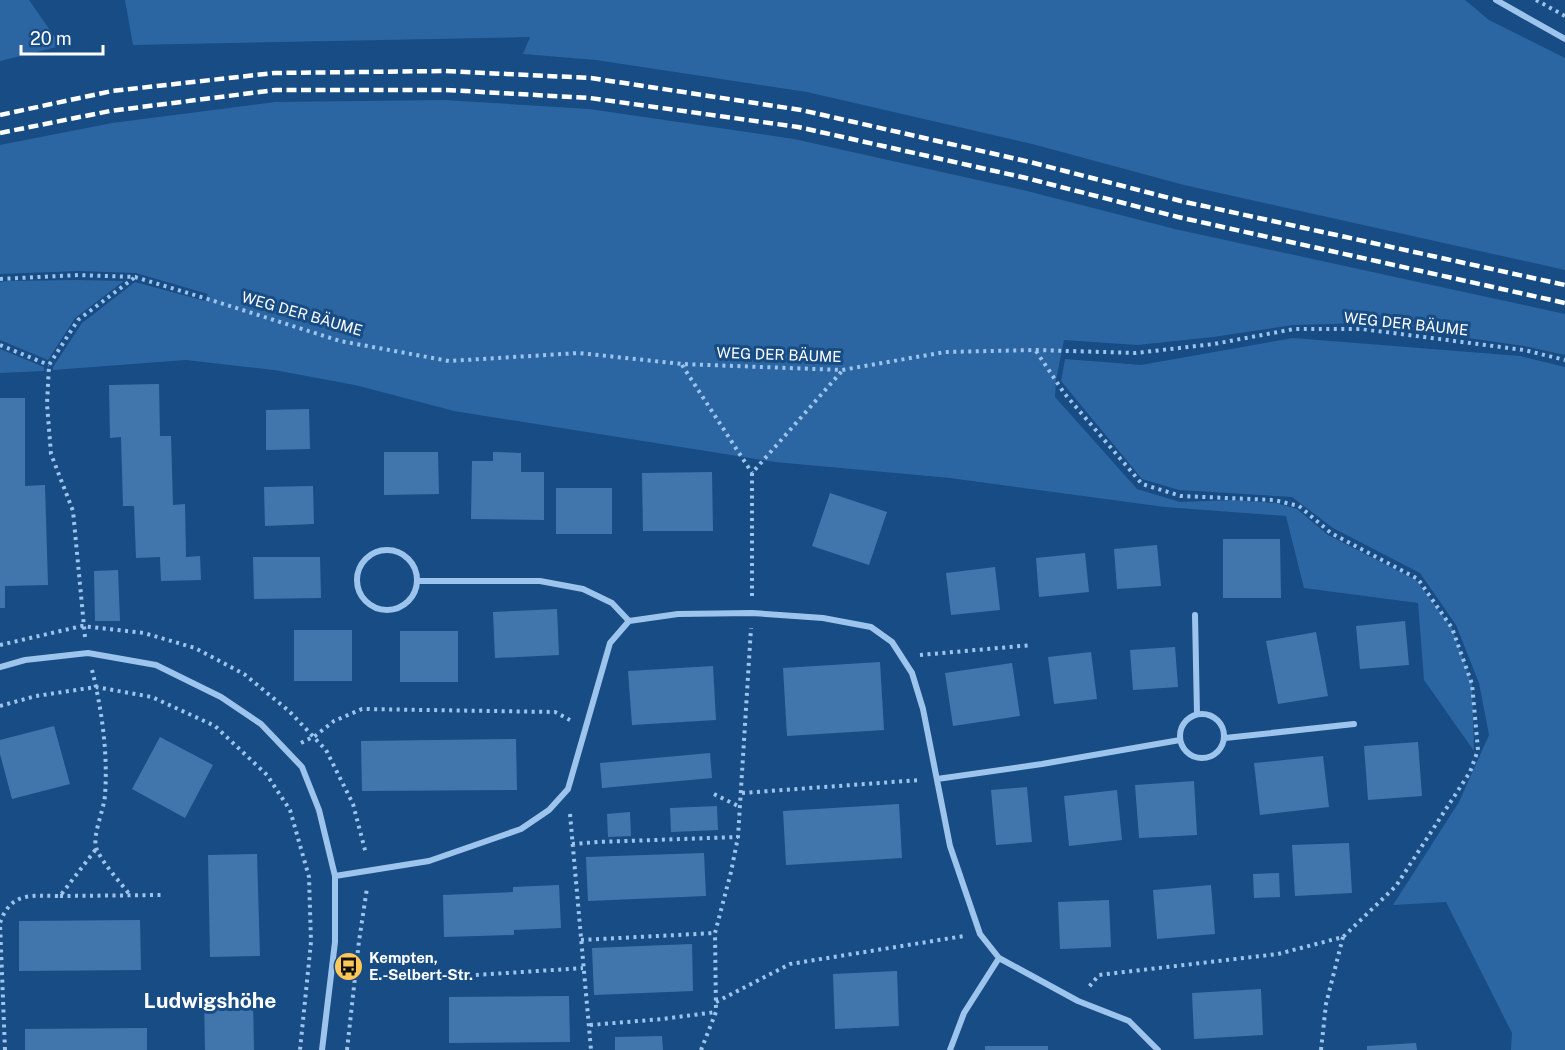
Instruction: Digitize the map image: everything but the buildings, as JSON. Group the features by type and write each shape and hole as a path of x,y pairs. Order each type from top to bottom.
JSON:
{"street":[{"path":"1496,0 1565,39"},
{"path":"394,550 404,554 412,561 417,570 418,581 417,590 412,599 404,606 386,610 376,609 368,603 362,596 357,577 359,568 365,559 374,553 394,550"},
{"path":"418,581 540,581 583,589 612,603 629,621"},
{"path":"335,876 429,861 521,829 549,810 568,789 609,643 629,621 678,614 752,613 823,618 871,627 892,642 912,673 923,708 950,846 980,934 999,958 1078,1000 1129,1021 1158,1050"},
{"path":"1195,615 1197,714"},
{"path":"0,667 25,660 88,653 156,665 221,697 261,724 302,766 319,810 335,876 335,942 322,1050"},
{"path":"1197,714 1205,714 1217,719 1222,725 1225,738 1215,755 1201,758 1187,753 1180,740 1182,726 1191,716 1197,714"},
{"path":"1225,738 1354,724"},
{"path":"937,778 1042,764 1180,740"},
{"path":"950,1050 964,1013 999,958"}],"path":[{"path":"1536,0 1565,16"},
{"name":"WEG DER BÄUME","path":"0,279 78,275 135,278 340,341 449,361 579,353 682,364 842,370 945,352 1036,350 1136,353 1214,344 1294,329 1362,329 1524,350 1565,360"},
{"path":"130,895 96,849 95,838 104,807 106,777 96,687 82,626 73,511 51,454 47,404 49,365 78,320 135,278"},
{"path":"0,345 49,365"},
{"path":"1036,350 1064,393 1142,484 1181,496 1274,500 1299,506 1330,533 1418,579 1452,628 1472,684 1478,750 1470,772 1396,886 1343,937 1278,954 1099,975 1078,1000"},
{"path":"682,364 752,473 752,613 742,793 738,837 715,933 716,1012 701,1050"},
{"path":"752,473 842,370"},
{"path":"0,645 82,626 144,633 195,648 244,674 315,736 326,750 353,804 370,870 347,1050"},
{"path":"902,657 1032,645"},
{"path":"0,706 36,696 96,687 152,697 215,726 267,775 290,810 309,877 311,942 300,1050"},
{"path":"287,750 315,736 334,721 362,709 555,712 586,728"},
{"path":"742,793 937,778"},
{"path":"568,789 591,1050"},
{"path":"714,794 740,807"},
{"path":"572,844 738,837"},
{"path":"60,896 96,849"},
{"path":"5,1050 0,923 2,912 15,900 26,896 161,895"},
{"path":"581,940 715,933"},
{"path":"716,1002 790,964 980,934"},
{"path":"1321,1050 1326,1004 1343,937"},
{"path":"348,967 356,968"},
{"path":"431,978 583,968"},
{"path":"590,1025 716,1012"}],"shaded area":[{"path":"0,0 29,0 61,46 0,61"},
{"path":"125,0 1465,0 1489,20 1565,58 1565,270 1184,185 1036,145 807,92 596,60 523,54 530,37 133,45"},
{"path":"445,100 589,109 794,139 1023,190 1175,229 1565,314 1565,355 1524,346 1364,323 1293,325 1137,345 1064,340 1055,397 1137,489 1180,502 1233,500 1276,503 1297,509 1328,535 1416,580 1452,628 1472,684 1474,751 1424,680 1418,603 1304,588 1286,516 1165,507 950,478 775,462 454,411 355,385 274,370 186,360 53,370 82,323 135,282 205,301 208,294 136,273 79,271 0,274 0,145 112,123 275,102"},
{"path":"124,281 75,318 48,360 0,340 0,282"},
{"path":"1293,338 1520,356 1565,367 1565,1050 1511,1050 1512,1033 1446,902 1393,905 1459,802 1489,735 1479,683 1456,625 1420,573 1333,528 1292,497 1179,490 1142,479 1061,381 1065,359 1141,365"},
{"path":"0,349 44,367 44,371 0,373"}],"railway":[{"path":"0,115 112,91 274,73 444,71 591,78 801,110 1030,162 1181,201 1565,285"},
{"path":"0,133 110,111 275,90 446,90 590,98 798,127 1026,178 1178,217 1565,303"}],"place":[{"name":"Kempten, E.-Selbert-Str.","path":"348,967"}],"district":[{"name":"Ludwigshöhe","path":"210,1001"}]}
